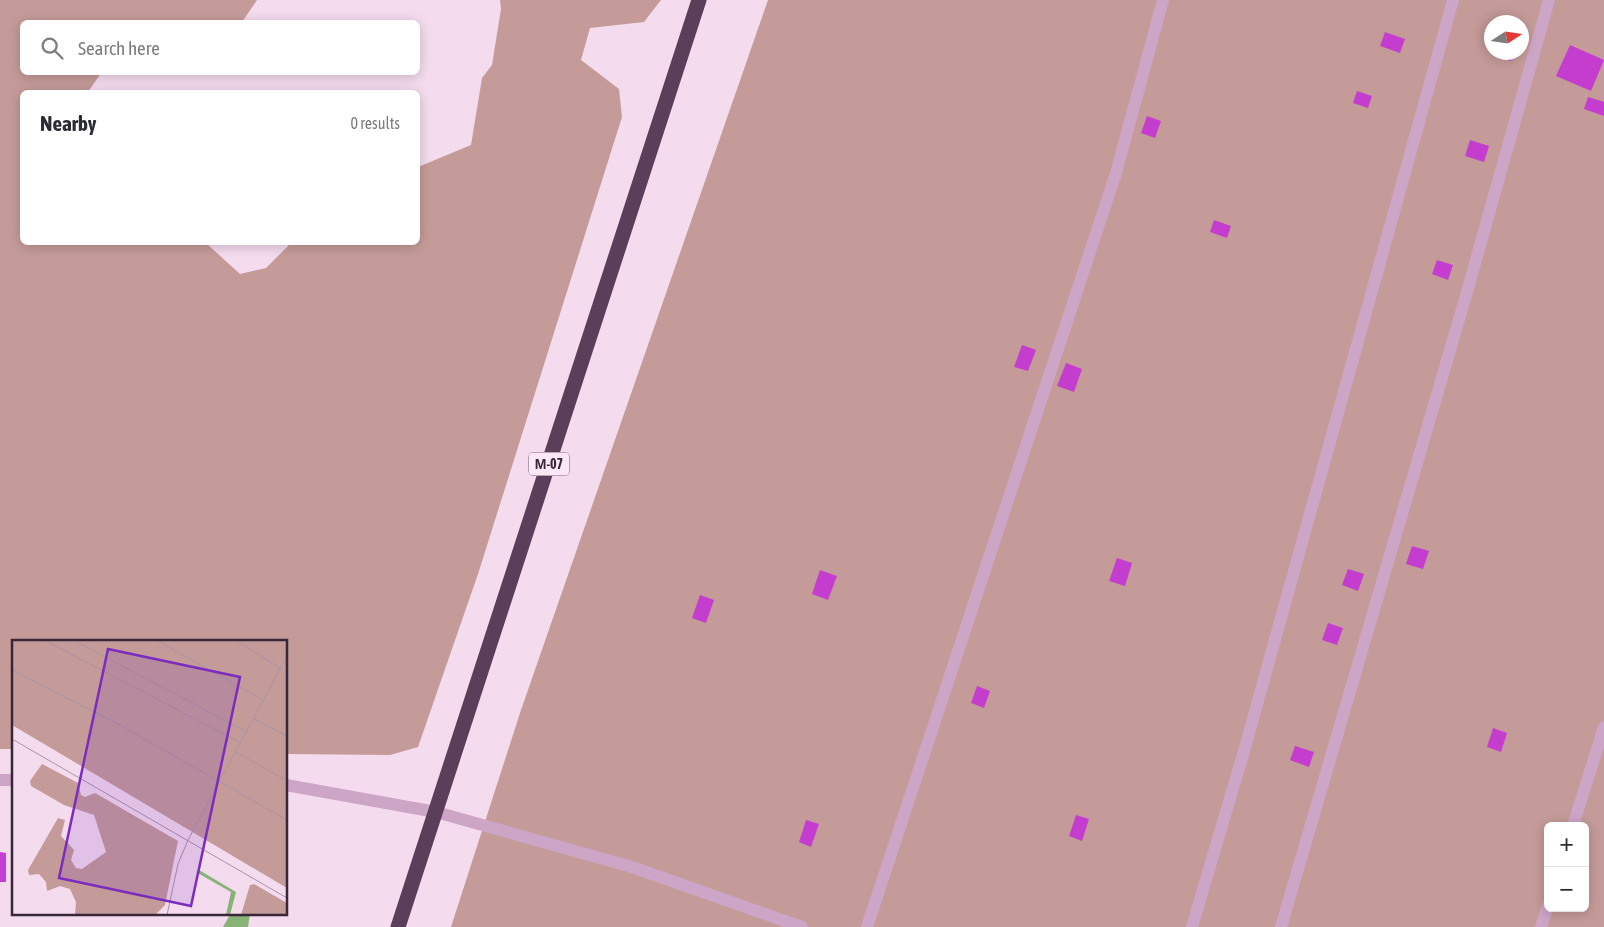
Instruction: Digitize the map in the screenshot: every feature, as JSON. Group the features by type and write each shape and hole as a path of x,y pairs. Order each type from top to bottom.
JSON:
{"highway":[{"name":"М-07","path":"398,927 699,0"}],"street":[{"path":"867,927 1116,173 1163,0"},
{"path":"1192,927 1244,751 1453,0"},
{"path":"1281,927 1465,299 1549,0"},
{"path":"1574,822 1604,727"},
{"path":"288,785 436,812 632,867 802,927"},
{"path":"1541,927 1546,912"}],"shaded area":[{"path":"0,0 257,0 243,20 20,20 20,75 100,75 89,90 20,90 20,245 208,245 240,274 266,268 289,245 420,245 420,166 471,145 482,78 492,65 501,9 500,0 661,0 644,22 590,28 581,60 619,89 622,117 478,574 418,747 390,755 288,754 288,640 12,640 12,749 0,749"},
{"path":"768,0 1604,0 1604,927 451,927 521,710"},
{"path":"230,914 250,914 248,927 223,927"}],"building":[{"path":"1385,32 1405,39 1400,53 1380,46"},
{"path":"1570,45 1604,60 1591,91 1556,76"},
{"path":"1357,91 1372,96 1368,108 1353,103"},
{"path":"1588,97 1604,102 1604,116 1584,109"},
{"path":"1147,116 1161,121 1155,138 1141,133"},
{"path":"1470,140 1489,146 1484,162 1465,156"},
{"path":"1214,220 1231,226 1227,238 1210,232"},
{"path":"1437,260 1453,265 1448,280 1432,274"},
{"path":"1022,345 1036,350 1028,371 1014,367"},
{"path":"1066,363 1082,369 1074,392 1057,386"},
{"path":"1412,546 1429,551 1423,569 1406,564"},
{"path":"1117,558 1132,563 1125,586 1109,581"},
{"path":"1348,569 1364,574 1358,591 1342,585"},
{"path":"820,570 837,576 828,600 812,594"},
{"path":"700,595 714,600 706,623 692,618"},
{"path":"1328,623 1343,628 1337,645 1322,640"},
{"path":"977,686 990,691 984,708 971,703"},
{"path":"1493,728 1507,733 1501,752 1487,747"},
{"path":"1295,746 1314,752 1309,767 1290,760"},
{"path":"1076,815 1089,819 1082,841 1069,836"},
{"path":"806,820 819,824 811,847 799,842"},
{"path":"0,852 6,853 6,882 0,882"}]}
